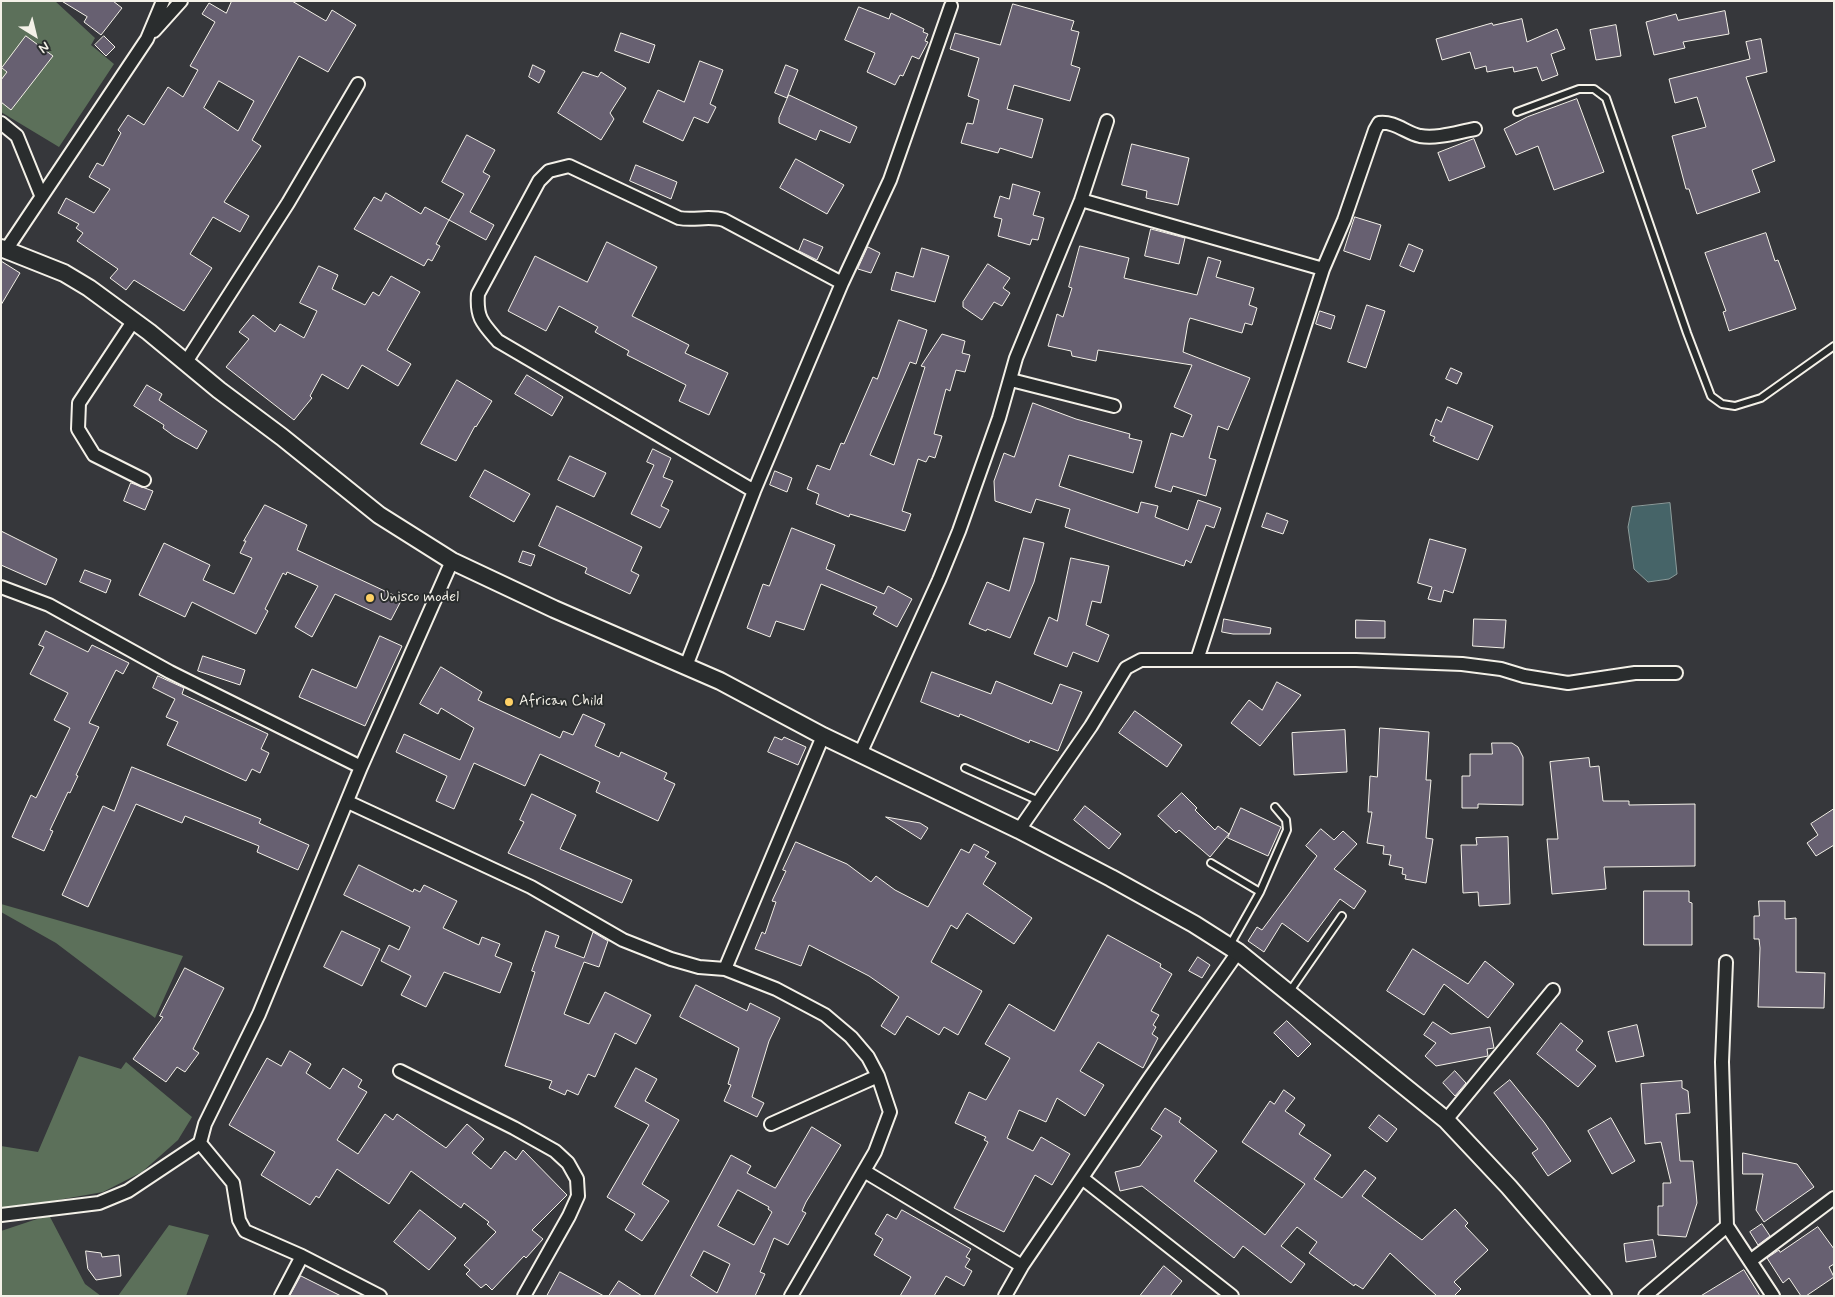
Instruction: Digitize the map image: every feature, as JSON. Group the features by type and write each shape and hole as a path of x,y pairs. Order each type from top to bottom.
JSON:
{"street":[{"path":"147,40 163,1"},
{"path":"181,1 147,40 4,249 68,276 134,320 379,515 452,561 554,609 720,681 823,736 1019,830 1137,892 1194,924 1233,949 1289,992 1446,1120 1509,1186 1603,1296"},
{"path":"686,666 754,491 842,283 890,180 951,6"},
{"path":"186,362 288,203 358,84"},
{"path":"860,754 939,580 959,531 1011,380 1016,358 1081,200 1107,121"},
{"path":"1197,660 1323,269 1344,220 1374,130 1379,123 1387,122 1420,136 1435,136 1475,129"},
{"path":"1,123 17,136 42,195"},
{"path":"754,491 498,341 482,323 477,310 478,294 539,182 549,171 560,166 569,166 679,218 694,220 715,217 724,220 842,283"},
{"path":"1081,200 1323,269"},
{"path":"134,320 79,403 78,429 94,455 144,480"},
{"path":"1011,380 1114,406"},
{"path":"1,1215 99,1203 128,1191 200,1143 204,1124 259,1014 361,767 452,561"},
{"path":"1,587 49,605 170,672 361,767"},
{"path":"1019,830 1130,665 1141,660 1356,660 1462,664 1500,669 1524,676 1568,683 1628,673 1676,672"},
{"path":"725,969 823,736"},
{"path":"348,802 531,887 623,940 671,959 698,967 725,969 776,989 825,1015 851,1037 868,1057 878,1076 890,1112 884,1131 864,1171 791,1296"},
{"path":"1006,1296 1022,1266 1233,949"},
{"path":"1726,962 1722,1071 1728,1226 1773,1296"},
{"path":"1446,1120 1553,990"},
{"path":"400,1071 514,1128 555,1151 568,1163 578,1179 578,1196 570,1216 524,1296"},
{"path":"771,1124 878,1076"},
{"path":"200,1143 233,1183 239,1220 245,1231 302,1256 380,1296"},
{"path":"864,1171 1022,1266"},
{"path":"1082,1178 1232,1296"},
{"path":"1750,1261 1834,1198"},
{"path":"1645,1296 1728,1226"},
{"path":"281,1296 302,1256"}],"lane":[{"path":"1517,112 1579,89 1594,89 1606,98 1687,333 1711,396 1722,404 1734,406 1761,398 1834,346"},
{"path":"965,768 1039,801"},
{"path":"1233,949 1287,830 1286,820 1275,807"},
{"path":"1211,863 1260,892"},
{"path":"1289,992 1342,916"}],"green space":[{"path":"1,1 55,1 95,38 91,45 114,64 59,147 1,112"},
{"path":"1,904 183,956 155,1018 56,943 1,912"},
{"path":"79,1056 121,1069 126,1062 192,1117 178,1140 142,1172 103,1192 1,1210 1,1146 38,1152"},
{"path":"49,1215 85,1284 101,1296 1,1296 1,1231"},
{"path":"169,1225 209,1235 186,1296 118,1296"}],"water":[{"path":"1670,503 1677,574 1669,579 1648,582 1634,569 1628,527 1632,507"}],"building":[{"path":"62,1 113,1 122,8 101,35 84,22 87,17"},
{"path":"232,1 292,1 326,21 332,10 356,25 328,72 299,56 252,140 261,146 224,202 249,216 240,232 213,217 190,254 212,268 184,311 134,280 126,290 110,278 118,269 77,241 83,233 76,228 79,224 58,213 66,198 94,213 110,189 89,177 97,163 103,166 121,133 118,130 128,115 144,125 168,87 183,97 198,70 190,66 215,22 202,14 209,3 226,13","holes":["219,81 254,101 238,131 204,108"]},
{"path":"1013,4 1074,21 1071,30 1079,32 1071,65 1080,68 1070,101 1014,85 1007,109 1043,119 1032,158 1000,148 998,153 961,143 967,123 973,124 979,100 968,96 979,58 950,49 955,33 1000,45"},
{"path":"859,7 889,19 891,13 924,29 923,32 928,34 925,41 928,42 919,59 912,56 903,76 900,75 895,85 867,72 875,53 845,40"},
{"path":"1725,11 1729,34 1683,42 1685,48 1654,55 1646,22 1676,14 1678,20"},
{"path":"1522,19 1527,42 1557,29 1565,49 1551,54 1558,75 1542,81 1537,67 1514,72 1513,67 1487,72 1486,66 1475,69 1470,52 1442,60 1436,39 1492,23 1493,25"},
{"path":"1616,25 1621,56 1596,60 1590,30"},
{"path":"621,33 655,45 649,63 615,51"},
{"path":"26,36 53,56 11,110 1,102 1,80 7,72 2,68"},
{"path":"104,36 115,47 106,56 95,45"},
{"path":"1761,39 1767,72 1746,77 1775,161 1752,170 1760,192 1697,214 1689,189 1686,189 1672,136 1706,127 1697,97 1675,103 1669,79 1750,59 1746,42"},
{"path":"700,61 723,70 710,104 716,107 708,123 694,117 683,141 643,122 658,90 684,102"},
{"path":"533,65 545,71 539,83 529,77"},
{"path":"786,65 798,70 787,98 775,93"},
{"path":"583,72 598,77 601,72 626,88 610,113 614,119 601,140 558,113"},
{"path":"789,95 857,127 850,143 820,130 816,140 779,123 779,118"},
{"path":"1577,99 1604,172 1554,190 1538,146 1516,155 1504,129 1527,117"},
{"path":"467,135 495,150 483,172 490,176 470,212 494,225 486,240 449,220 464,194 442,182"},
{"path":"1474,139 1485,167 1449,181 1438,153"},
{"path":"1132,144 1189,158 1178,205 1146,198 1147,191 1122,185"},
{"path":"796,159 844,185 827,214 780,188"},
{"path":"636,165 677,182 671,199 630,181"},
{"path":"1013,184 1040,192 1033,215 1044,218 1038,240 1032,239 1030,245 998,236 1002,219 994,217 1000,196 1009,199"},
{"path":"386,193 421,214 425,207 449,220 436,244 440,246 432,261 428,259 424,266 354,229 374,197 381,201"},
{"path":"1355,217 1381,225 1370,260 1344,251"},
{"path":"1151,229 1185,238 1179,264 1145,256"},
{"path":"1766,233 1775,261 1778,260 1796,309 1729,331 1723,312 1726,311 1705,253"},
{"path":"804,239 823,247 817,260 799,251"},
{"path":"607,242 657,267 632,316 689,345 685,353 728,373 709,415 679,401 686,385 627,355 629,351 595,332 598,327 559,306 546,331 508,311 535,256 587,282"},
{"path":"1409,244 1423,250 1414,272 1400,266"},
{"path":"1080,246 1129,258 1124,278 1197,295 1208,257 1221,261 1216,277 1254,288 1249,305 1257,308 1252,325 1245,323 1242,333 1190,318 1188,323 1183,352 1250,378 1228,430 1218,426 1209,458 1216,460 1206,496 1173,486 1171,492 1155,487 1171,433 1183,437 1192,415 1174,407 1192,365 1098,350 1096,361 1072,356 1071,351 1048,346 1057,314 1063,317 1072,288 1069,287"},
{"path":"868,247 880,253 871,273 858,269"},
{"path":"922,248 949,256 935,302 891,290 896,272 913,277"},
{"path":"1,261 20,273 1,305"},
{"path":"988,264 1010,278 1003,288 1010,293 1002,306 994,302 982,320 963,307 963,302"},
{"path":"319,266 338,275 332,289 365,305 373,292 379,296 391,276 420,292 387,350 411,364 398,386 362,365 348,389 322,374 310,396 312,398 294,420 226,367 249,339 239,332 253,315 275,332 280,324 304,338 317,311 300,303"},
{"path":"1367,305 1385,311 1366,368 1348,362"},
{"path":"1320,311 1335,316 1331,329 1316,324"},
{"path":"899,320 927,330 916,364 910,362 870,455 894,465 925,367 921,366 942,334 965,341 962,353 970,355 965,372 956,370 950,391 946,389 934,434 942,436 935,458 929,456 926,462 918,459 902,511 911,514 905,531 850,514 849,517 816,504 819,494 807,489 817,465 830,470 841,443 844,444 873,377 877,379"},
{"path":"1451,368 1462,373 1457,384 1446,379"},
{"path":"527,375 563,397 552,416 515,394"},
{"path":"457,380 492,401 475,426 456,461 421,444"},
{"path":"147,385 162,394 159,400 207,431 197,449 174,436 163,428 164,425 134,406"},
{"path":"1033,403 1076,419 1130,434 1129,438 1142,441 1133,473 1069,455 1059,486 1138,513 1141,502 1158,506 1155,517 1188,530 1198,500 1221,508 1214,528 1206,525 1191,563 1186,560 1184,566 1065,527 1070,509 1036,499 1031,513 995,501 994,481 1004,453 1014,457"},
{"path":"1448,407 1493,426 1478,460 1433,441 1435,437 1430,435 1436,419 1441,422"},
{"path":"653,449 671,458 663,477 673,481 661,506 669,510 660,528 631,514 654,465 647,462"},
{"path":"570,456 606,473 594,497 558,480"},
{"path":"485,470 530,494 514,522 470,497"},
{"path":"775,471 792,478 787,492 770,485"},
{"path":"131,483 153,491 145,510 124,501"},
{"path":"265,505 307,525 297,550 402,599 391,620 335,594 312,637 295,627 318,586 287,572 286,575 283,573 265,609 268,611 256,634 192,602 185,617 139,595 164,543 210,565 203,580 234,594 252,558 240,553 246,541 244,541"},
{"path":"557,506 642,547 631,571 639,575 630,594 585,573 587,568 539,546"},
{"path":"1267,513 1288,521 1283,534 1262,527"},
{"path":"792,528 835,545 826,569 884,594 888,586 912,599 897,627 873,614 877,607 821,584 804,630 776,621 770,637 747,628 763,584 769,586"},
{"path":"1,531 57,559 46,585 1,565"},
{"path":"1024,538 1044,543 1034,582 1010,638 969,624 987,582 1009,591"},
{"path":"1430,539 1466,549 1453,593 1444,590 1441,602 1428,599 1432,587 1418,583"},
{"path":"523,551 535,555 531,566 519,562"},
{"path":"1071,558 1109,566 1101,603 1092,601 1086,625 1109,635 1098,662 1073,652 1067,667 1034,654 1049,617 1057,621"},
{"path":"85,570 111,580 106,593 80,582"},
{"path":"1224,619 1271,628 1270,634 1233,634 1222,632"},
{"path":"1474,619 1506,620 1504,648 1473,646"},
{"path":"1356,620 1385,621 1385,638 1356,638"},
{"path":"46,631 88,652 92,645 129,663 123,674 116,670 89,723 99,727 76,775 78,776 70,793 68,792 50,830 53,831 44,851 12,837 31,795 36,798 70,728 54,720 68,693 30,674 44,647 39,645"},
{"path":"380,636 402,646 365,726 299,697 312,669 356,688"},
{"path":"203,656 245,670 240,685 198,671"},
{"path":"441,667 482,692 478,700 560,738 563,731 573,735 583,714 605,724 595,746 619,757 621,752 667,773 664,779 675,784 658,821 596,792 600,782 540,754 525,786 474,763 454,809 436,801 447,776 396,752 404,734 460,760 474,728 441,708 438,714 420,704"},
{"path":"932,672 991,694 996,681 1052,704 1060,684 1082,692 1058,751 1030,740 1029,743 960,714 959,717 921,702"},
{"path":"158,676 184,688 182,694 268,734 261,749 269,753 260,773 252,769 246,781 167,745 178,722 166,717 175,699 153,688"},
{"path":"1277,682 1301,695 1260,746 1231,723 1249,700 1262,710"},
{"path":"1135,711 1182,745 1167,767 1119,733"},
{"path":"1380,728 1429,732 1426,780 1431,780 1426,838 1433,839 1426,883 1405,879 1406,875 1402,874 1403,868 1389,865 1391,855 1383,854 1384,846 1367,843 1372,812 1368,812 1370,776 1377,777"},
{"path":"1345,730 1347,772 1294,775 1292,733"},
{"path":"775,737 782,740 784,737 806,747 798,765 768,752"},
{"path":"1492,743 1512,743 1518,747 1523,757 1523,805 1478,804 1478,808 1462,808 1462,776 1470,776 1470,754 1492,754"},
{"path":"1589,758 1590,767 1599,766 1603,801 1629,801 1629,805 1695,804 1695,866 1604,867 1606,889 1552,894 1547,839 1558,839 1550,762"},
{"path":"132,767 261,819 259,823 309,845 298,870 257,852 259,846 185,816 182,823 136,804 88,907 62,895 103,806 114,811"},
{"path":"1182,793 1197,808 1195,810 1215,830 1218,826 1229,834 1210,857 1179,830 1176,833 1158,816"},
{"path":"532,794 576,815 560,849 632,880 622,903 508,853 524,822 520,820"},
{"path":"1085,806 1121,834 1109,849 1074,820"},
{"path":"1241,808 1281,827 1268,856 1228,838"},
{"path":"1834,809 1834,845 1816,856 1807,843 1818,835 1811,824"},
{"path":"886,817 920,823 928,828 921,839"},
{"path":"1321,829 1334,840 1343,831 1357,844 1334,869 1366,891 1354,909 1340,899 1308,942 1282,923 1264,952 1248,941 1257,927 1262,930 1317,856 1306,846"},
{"path":"1508,837 1510,904 1479,906 1478,892 1463,893 1461,845 1477,845 1476,838"},
{"path":"796,842 847,864 871,882 876,876 895,890 928,907 961,849 969,853 974,844 989,852 985,857 996,863 983,884 1032,918 1014,944 967,913 957,929 951,925 931,962 982,991 958,1035 944,1027 939,1035 907,1016 895,1035 881,1026 899,997 869,976 809,945 801,966 755,949 762,932 765,934 776,902 772,901 786,871 783,870"},
{"path":"359,865 413,892 414,889 420,892 424,885 457,901 443,928 479,945 482,937 500,944 495,956 512,963 500,993 444,972 426,1007 401,995 411,976 381,961 389,945 399,950 410,927 344,895"},
{"path":"1644,891 1689,891 1689,902 1692,903 1692,945 1644,945"},
{"path":"1759,901 1785,901 1785,919 1796,918 1796,972 1825,973 1824,1008 1758,1007 1760,948 1759,939 1754,939 1754,916 1759,916"},
{"path":"342,931 380,949 362,986 324,967"},
{"path":"546,931 559,936 555,947 584,958 593,932 608,941 599,967 584,962 564,1014 589,1024 605,992 651,1015 636,1044 615,1033 595,1077 588,1074 578,1095 567,1090 565,1095 549,1088 552,1081 505,1066 535,972 532,971"},
{"path":"1108,935 1161,964 1160,967 1172,974 1151,1011 1159,1015 1153,1025 1156,1027 1152,1034 1158,1038 1143,1068 1098,1042 1080,1071 1104,1085 1085,1116 1057,1098 1046,1122 1019,1110 1007,1138 1033,1151 1041,1137 1070,1154 1052,1185 1035,1175 1004,1232 954,1208 988,1142 984,1140 986,1137 955,1123 969,1092 986,1100 1010,1058 985,1044 1009,1004 1054,1031"},
{"path":"1413,949 1468,984 1485,961 1514,984 1488,1018 1444,984 1424,1015 1387,991"},
{"path":"1198,957 1210,965 1202,978 1189,971"},
{"path":"185,968 224,988 193,1049 199,1053 185,1072 177,1067 166,1082 133,1059 163,1017 160,1016"},
{"path":"696,985 747,1011 750,1003 780,1018 769,1041 752,1097 764,1103 757,1117 724,1101 731,1085 728,1084 739,1048 680,1017"},
{"path":"1287,1021 1311,1044 1298,1057 1274,1033"},
{"path":"1433,1022 1451,1034 1490,1027 1494,1048 1487,1049 1488,1056 1436,1066 1425,1056 1436,1043 1424,1035"},
{"path":"1561,1023 1583,1041 1576,1050 1596,1066 1578,1087 1537,1054"},
{"path":"1637,1025 1644,1056 1616,1062 1608,1032"},
{"path":"290,1051 311,1064 306,1073 330,1089 343,1068 362,1080 358,1087 367,1092 337,1140 358,1154 385,1114 393,1120 397,1114 446,1148 467,1124 484,1139 472,1153 491,1169 505,1151 516,1160 523,1150 567,1195 532,1230 543,1239 492,1290 486,1284 481,1288 466,1274 470,1270 464,1265 496,1232 487,1224 489,1222 464,1203 461,1208 411,1171 389,1204 337,1169 319,1198 316,1196 310,1205 261,1175 275,1152 229,1125 267,1058 281,1066"},
{"path":"636,1068 657,1079 645,1101 679,1120 642,1184 669,1201 642,1241 625,1230 635,1214 607,1197 649,1125 615,1107"},
{"path":"1455,1071 1466,1083 1455,1096 1443,1083"},
{"path":"1510,1080 1544,1122 1571,1161 1548,1176 1532,1153 1538,1149 1494,1093"},
{"path":"1682,1081 1682,1088 1688,1091 1690,1113 1676,1114 1680,1161 1693,1161 1697,1203 1686,1237 1658,1235 1658,1206 1663,1206 1663,1183 1671,1183 1661,1142 1645,1144 1641,1084"},
{"path":"1284,1090 1295,1098 1285,1111 1305,1125 1299,1134 1331,1155 1314,1179 1342,1198 1365,1170 1376,1178 1362,1196 1422,1240 1455,1209 1468,1223 1465,1226 1488,1250 1454,1282 1461,1289 1454,1296 1437,1296 1390,1253 1363,1289 1355,1284 1354,1286 1309,1253 1317,1242 1297,1227 1281,1246 1305,1264 1291,1283 1243,1246 1234,1258 1142,1186 1120,1191 1115,1172 1140,1166 1162,1136 1151,1129 1165,1108 1181,1118 1179,1122 1217,1151 1194,1181 1265,1235 1305,1184 1242,1142 1270,1101 1274,1104"},
{"path":"1379,1115 1397,1129 1387,1142 1369,1128"},
{"path":"1611,1118 1635,1161 1612,1174 1588,1131"},
{"path":"812,1127 841,1145 806,1202 802,1211 806,1213 788,1245 774,1238 760,1272 765,1274 755,1296 654,1296 731,1155 751,1166 747,1173 775,1188","holes":["738,1190 769,1207 768,1209 772,1212 754,1245 718,1226","704,1251 730,1264 717,1293 691,1276"]},
{"path":"1743,1153 1797,1164 1814,1187 1764,1222 1756,1210 1763,1174 1743,1174"},
{"path":"420,1210 456,1238 429,1270 394,1242"},
{"path":"902,1210 971,1249 966,1257 970,1259 965,1267 972,1271 964,1286 946,1276 934,1296 900,1296 911,1277 874,1255 883,1239 875,1234 887,1214 896,1219"},
{"path":"1762,1224 1770,1236 1758,1245 1750,1232"},
{"path":"1818,1227 1834,1249 1834,1264 1829,1267 1834,1277 1806,1296 1801,1296 1789,1278 1783,1283 1767,1258 1779,1250 1780,1252"},
{"path":"1653,1240 1656,1257 1626,1262 1624,1244"},
{"path":"86,1251 101,1253 102,1257 119,1255 121,1276 96,1280 88,1269"},
{"path":"1164,1266 1182,1281 1170,1296 1140,1296"},
{"path":"1744,1270 1760,1296 1701,1296"},
{"path":"560,1272 604,1296 547,1296"},
{"path":"301,1276 341,1296 290,1296"},
{"path":"619,1281 642,1296 609,1296"}],"place":[{"name":"Unisco model","path":"370,598"},
{"name":"African Child","path":"509,702"}]}
